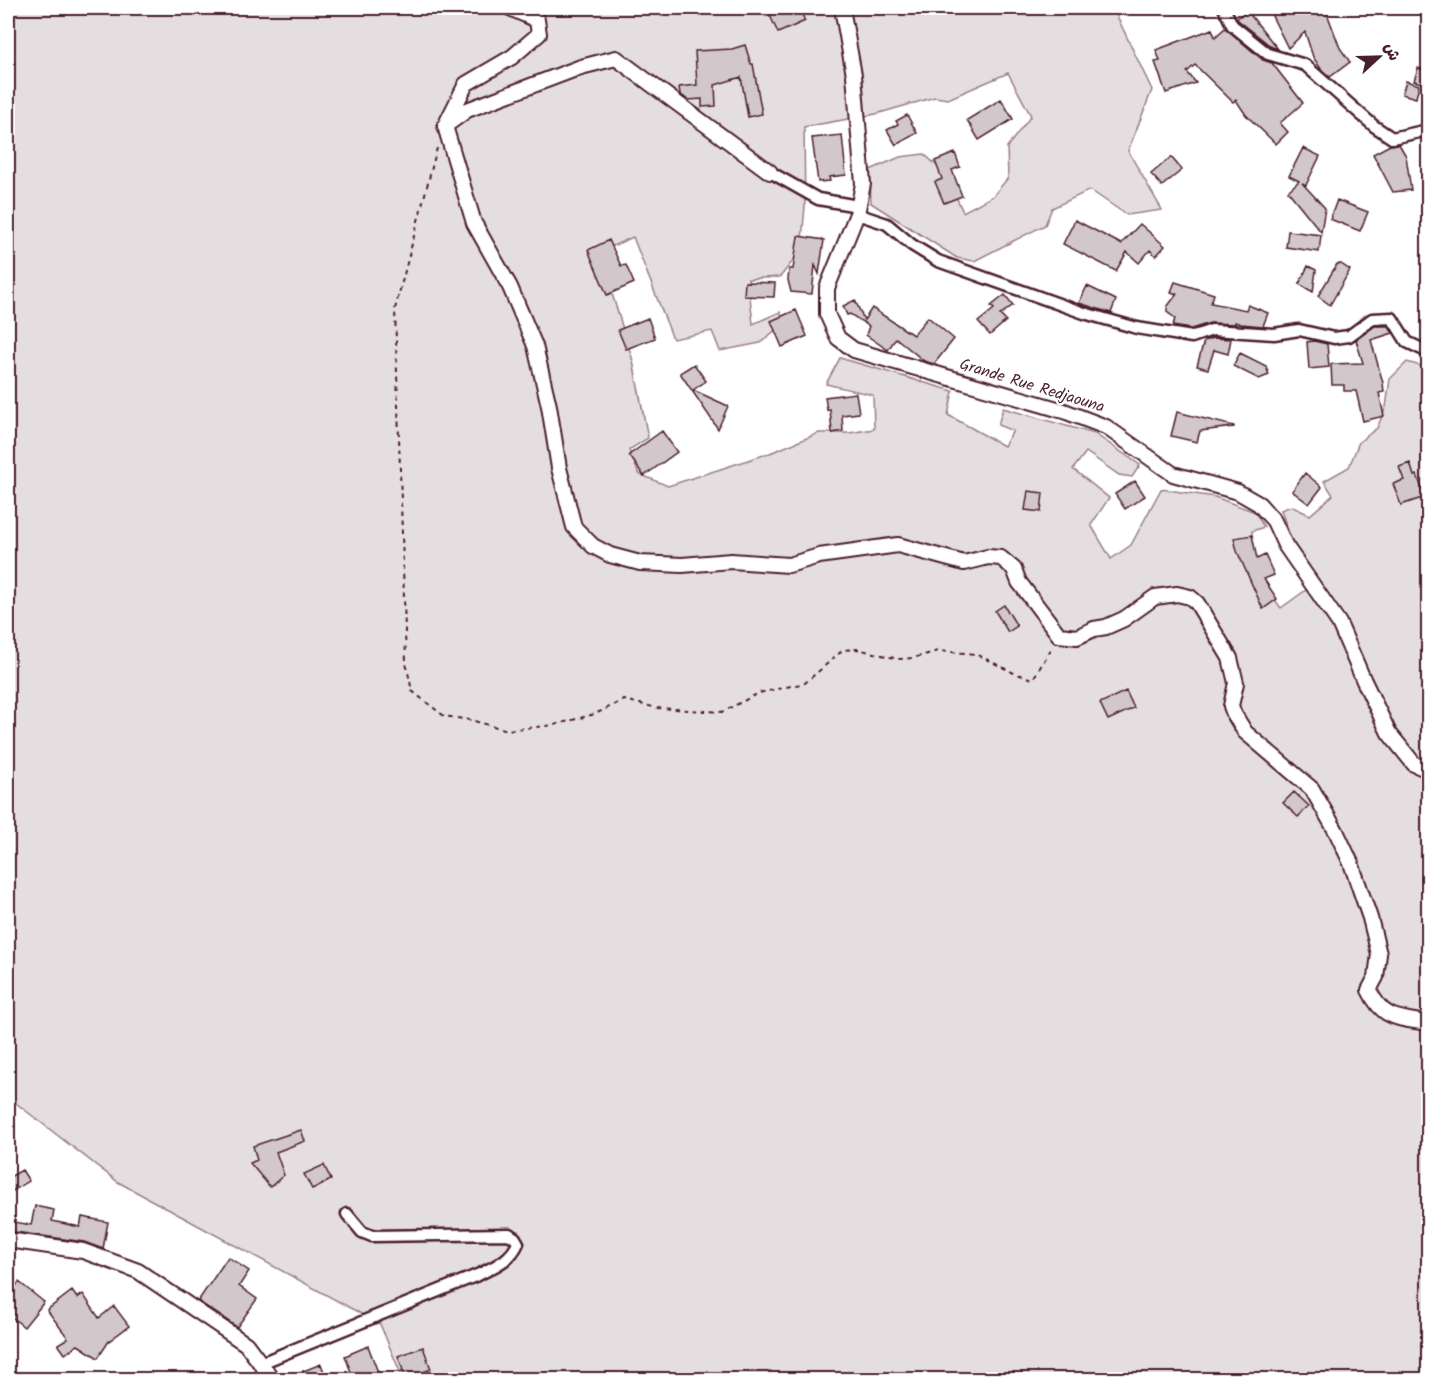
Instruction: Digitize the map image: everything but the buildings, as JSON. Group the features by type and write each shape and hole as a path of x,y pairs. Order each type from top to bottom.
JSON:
{"street":[{"path":"510,8 537,20 539,34 512,57 466,84 445,126 474,223 510,287 536,346 574,527 594,546 610,555 640,563 682,565 731,561 789,565 819,556 898,545 964,563 988,557 1001,558 1014,569 1019,582 1059,635 1077,637 1124,619 1155,597 1177,594 1190,597 1197,603 1230,658 1236,683 1231,706 1233,714 1245,732 1312,789 1351,863 1370,918 1379,954 1376,977 1369,990 1376,1006 1387,1015 1428,1023"},
{"name":"Grande Rue Redjaouna","path":"842,8 854,75 863,184 857,210 827,288 827,314 838,338 854,350 1064,411 1106,427 1173,474 1238,492 1259,504 1274,521 1285,545 1338,623 1389,733 1414,764 1428,770"},
{"path":"1224,8 1232,25 1268,54 1305,65 1374,126 1392,138 1428,130"},
{"path":"445,126 467,110 581,67 616,58 770,172 818,198 857,210 887,224 912,245 938,261 1084,313 1137,328 1192,337 1212,330 1274,334 1299,330 1334,338 1349,336 1372,319 1392,318 1407,342 1428,352"},
{"path":"261,1363 480,1274 501,1263 518,1243 509,1234 372,1236 362,1232 347,1214"},
{"path":"8,1240 83,1251 138,1271 246,1344 273,1380"}],"shaded area":[{"path":"8,8 1113,8 1152,90 1128,151 1162,210 1127,215 1090,190 1052,208 1045,225 974,261 957,258 871,203 870,170 900,157 924,154 945,173 963,212 993,196 1008,178 1007,147 1031,116 1008,73 948,99 935,97 876,114 804,127 805,206 801,251 780,277 748,279 753,324 780,312 785,322 760,343 720,351 712,331 673,339 633,237 599,252 633,361 648,438 629,450 639,474 668,486 770,453 819,433 849,433 874,429 873,395 826,384 840,358 953,391 948,415 1004,446 1013,431 998,425 1003,408 1095,434 1140,465 1132,477 1119,475 1086,452 1073,469 1109,498 1091,525 1111,559 1131,545 1161,489 1215,497 1255,512 1264,527 1252,531 1252,569 1281,608 1317,582 1291,539 1281,510 1291,506 1310,515 1333,495 1324,481 1349,467 1359,442 1377,428 1386,407 1390,379 1407,362 1428,368 1428,1379 403,1379 380,1324 118,1182 8,1097"}]}
